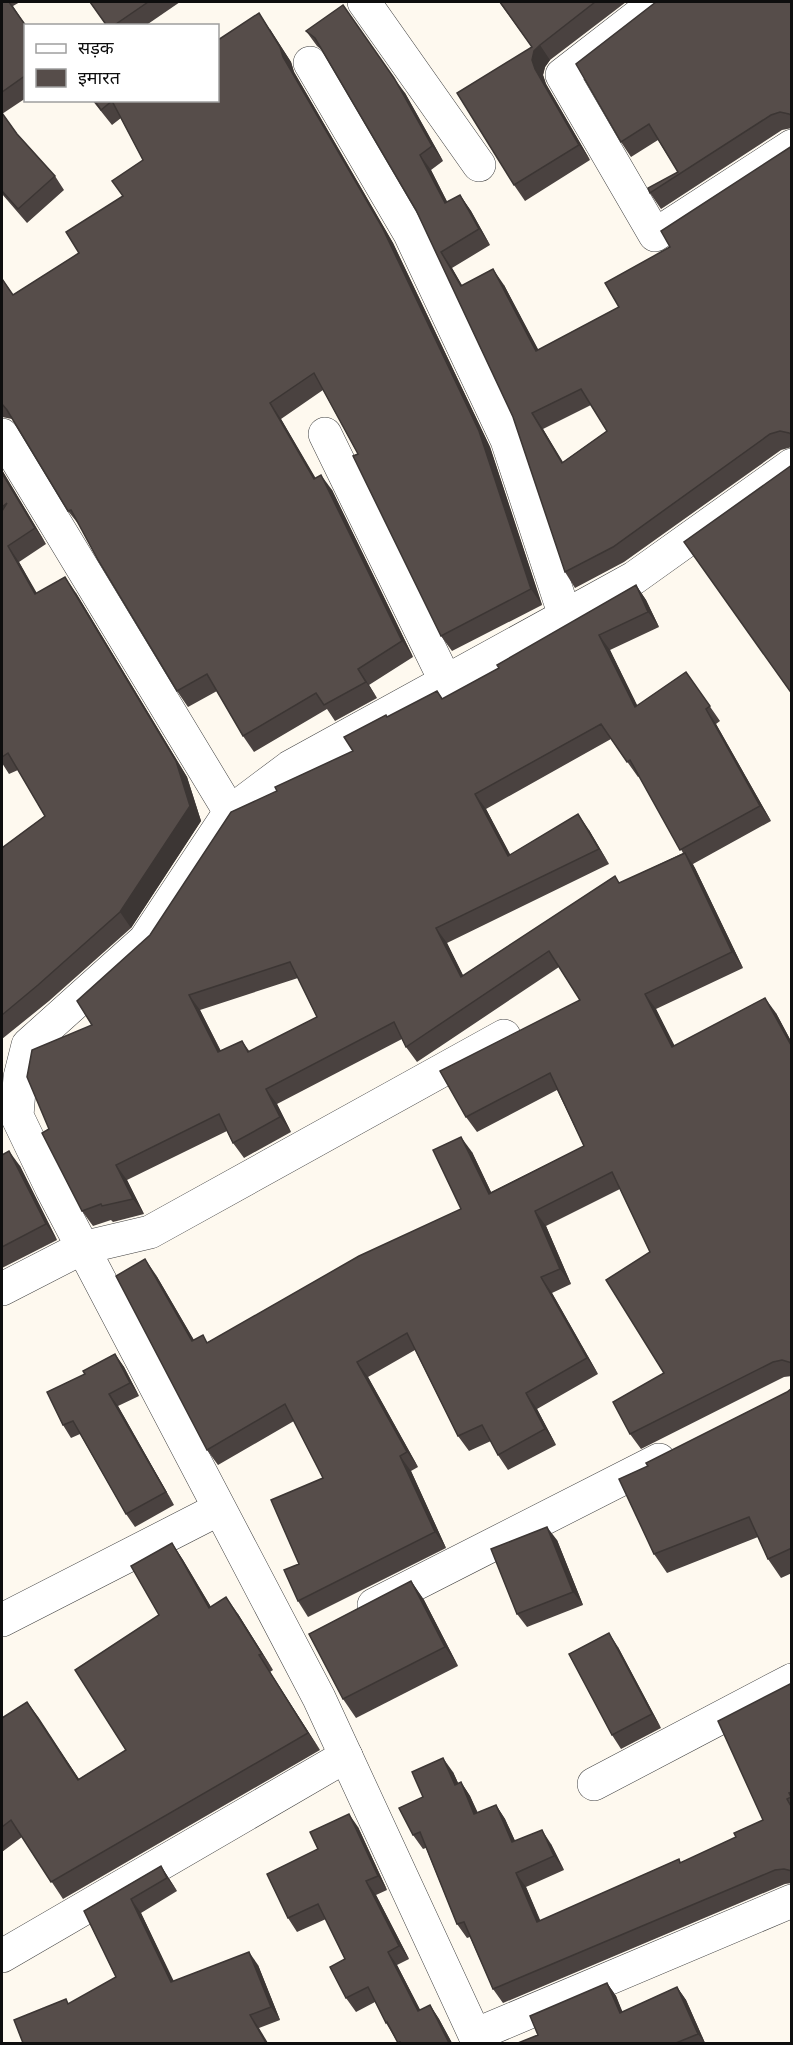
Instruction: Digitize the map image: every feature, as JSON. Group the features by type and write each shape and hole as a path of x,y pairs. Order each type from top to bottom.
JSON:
{"street":[{"path":"364,2 479,165"},
{"path":"656,2 562,75 655,235 792,146"},
{"path":"310,63 410,234 507,440 565,616"},
{"path":"325,434 446,682"},
{"path":"2,435 230,812"},
{"path":"792,465 634,578 290,767 230,812 145,940 28,1045 20,1077 17,1116 82,1248 219,1509 302,1641 319,1698 477,2039 792,1901"},
{"path":"2,1289 82,1248 150,1232 504,1036"},
{"path":"345,1620 685,1447"},
{"path":"2,1620 219,1509"},
{"path":"594,1784 792,1680"},
{"path":"2,1956 346,1756"}],"building":[{"path":"2,2 9,2 25,24 24,76 2,92"},
{"path":"90,2 148,2 116,24 106,24"},
{"path":"500,2 595,2 540,45 534,51 532,60 579,145 514,185 457,93 532,47"},
{"path":"656,2 792,2 792,116 780,112 771,115 650,193 648,188 678,172 649,124 621,142 576,64"},
{"path":"343,5 394,78 432,146 420,155 445,203 460,195 479,229 441,252 461,286 493,269 536,351 619,307 605,283 670,247 661,231 792,146 792,435 780,431 770,434 613,547 565,572 513,417 416,210 315,38 306,31","holes":["581,389 607,431 562,463 532,413"]},
{"path":"259,13 280,47 283,57 382,227 479,431 531,589 441,636 353,456 358,454 314,373 270,403 314,479 321,475 402,641 358,669 366,682 324,705 316,693 243,736 207,674 177,691 98,560 71,510 68,511 2,404 2,279 13,295 79,253 66,232 123,196 112,181 143,160 113,102 219,102 219,39"},
{"path":"95,102 111,102 101,110"},
{"path":"2,113 17,134 55,176 18,209 2,191"},
{"path":"792,465 792,694 684,542"},
{"path":"2,473 35,528 8,546 35,594 65,577 176,761 190,806 120,912 2,1015 2,848 45,816 8,753 2,757 2,511 7,503 2,507"},
{"path":"636,585 648,612 599,635 635,707 686,672 710,706 706,709 760,806 680,850 630,760 627,762 601,724 475,794 508,856 578,814 599,849 436,928 461,977 615,876 619,883 685,853 732,952 645,994 672,1047 765,998 792,1047 792,1363 782,1360 773,1362 630,1434 613,1402 664,1373 606,1280 650,1252 612,1172 535,1211 560,1269 541,1277 587,1358 526,1393 545,1429 498,1455 482,1425 458,1436 407,1333 357,1362 407,1452 400,1456 435,1532 298,1601 284,1570 299,1564 271,1500 323,1478 285,1404 207,1450 116,1276 145,1259 192,1341 203,1335 207,1343 359,1256 461,1209 433,1150 461,1137 489,1194 584,1146 550,1073 466,1117 440,1071 580,1000 549,951 406,1047 394,1022 266,1089 280,1117 233,1143 219,1114 116,1165 133,1199 102,1206 101,1204 82,1211 42,1133 49,1129 27,1077 32,1050 92,1025 77,1001 150,935 231,812 277,791 275,787 353,751 344,737 437,691 442,699 499,668 497,665","holes":["290,962 317,1017 248,1052 242,1041 218,1052 189,995"]},
{"path":"9,1151 46,1224 2,1247 2,1155"},
{"path":"115,1354 130,1383 109,1394 166,1492 126,1514 73,1421 63,1425 47,1392 85,1374 83,1371"},
{"path":"792,1388 792,1548 768,1559 749,1517 654,1554 619,1479 648,1466 646,1463"},
{"path":"547,1527 573,1592 517,1614 491,1549"},
{"path":"172,1543 209,1608 226,1597 308,1733 51,1882 11,1820 2,1827 2,1718 27,1702 78,1780 126,1750 75,1670 159,1615 131,1566"},
{"path":"411,1581 445,1647 343,1699 309,1634"},
{"path":"609,1633 652,1714 612,1735 569,1654"},
{"path":"792,1683 792,1792 789,1793 791,1797 787,1799 792,1808 792,1871 775,1870 493,1989 464,1922 457,1924 420,1832 413,1835 399,1808 423,1797 412,1772 443,1758 455,1785 461,1782 474,1814 496,1805 512,1842 542,1830 554,1856 516,1873 537,1922 679,1859 680,1863 736,1837 734,1833 763,1820 718,1721"},
{"path":"349,1814 378,1876 366,1881 399,1946 388,1952 418,2011 430,2005 449,2043 398,2043 368,1987 346,1998 330,1967 345,1959 318,1904 288,1918 267,1874 318,1849 310,1832"},
{"path":"161,1866 167,1878 131,1899 171,1982 249,1952 271,2007 250,2015 266,2043 23,2043 14,2020 66,1999 68,2004 116,1977 84,1911"},
{"path":"607,1983 620,2013 677,1987 698,2034 676,2043 518,2043 538,2035 530,2016"}]}
